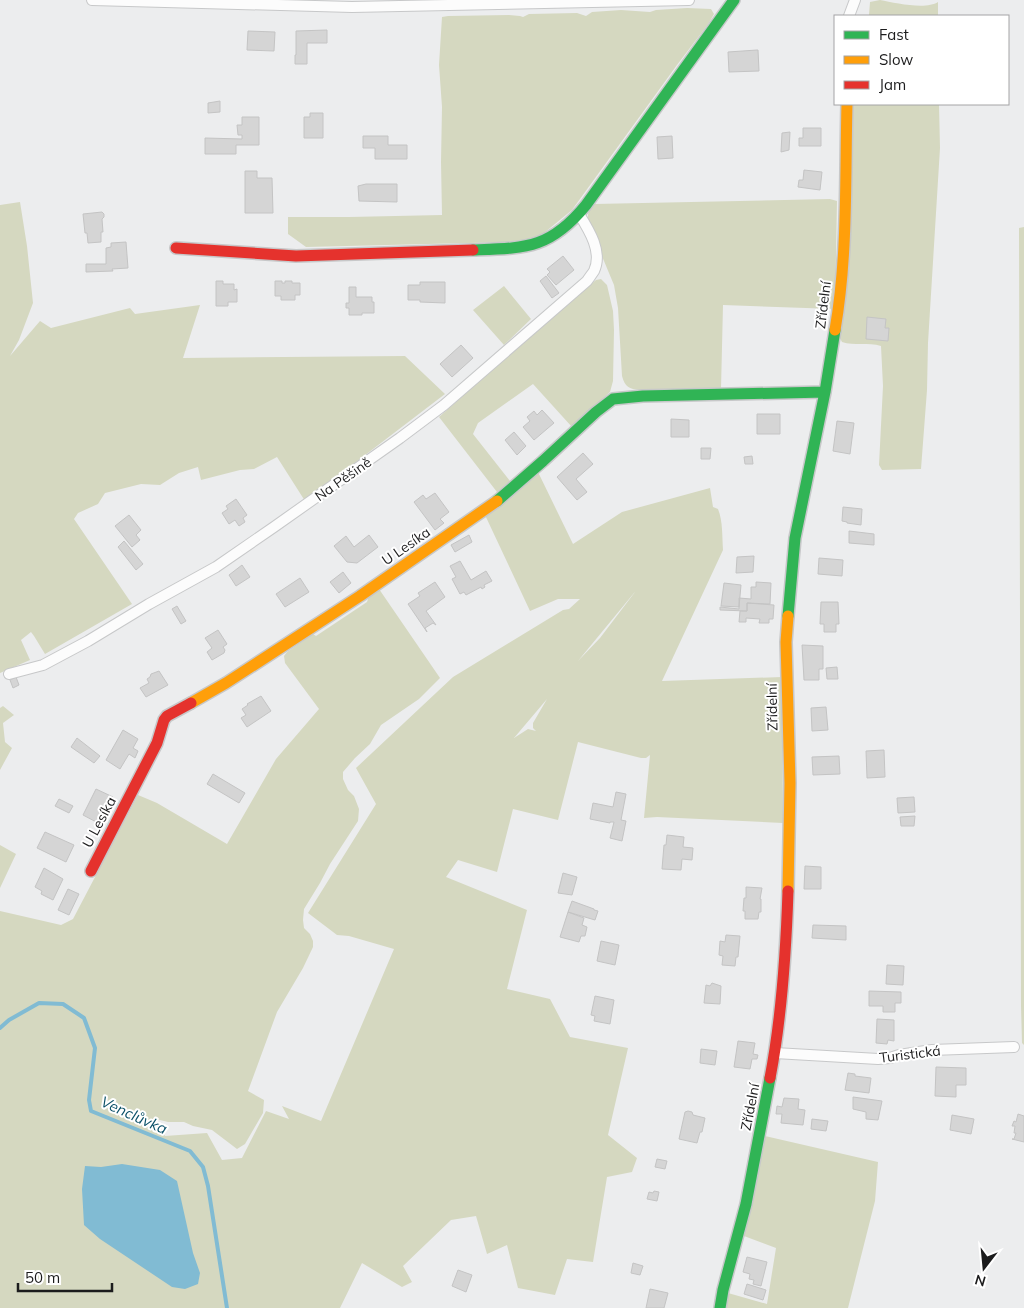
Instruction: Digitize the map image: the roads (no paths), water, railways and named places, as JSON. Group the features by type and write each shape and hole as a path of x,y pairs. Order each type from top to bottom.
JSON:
{"street":[{"path":"92,0 352,7 690,0"},
{"path":"176,248 296,256 508,249 527,247 545,241 564,228 579,214 734,0"},
{"path":"849,15 855,0"},
{"name":"Zřídelní","path":"720,1308 746,1204 775,1053 786,946 790,828 786,642 795,538 825,392 840,301 844,249 847,105"},
{"name":"Na Pěšině","path":"9,674 42,665 88,641 216,567 444,405 587,281 594,270 597,259 596,249 579,214"},
{"name":"U Lesíka","path":"90,871 158,743 164,720 167,716 226,683 276,651 360,596 487,508 543,461 596,412 613,400 627,396 825,392"},
{"name":"Turistická","path":"775,1053 878,1059 932,1050 1014,1047"}],"water":[{"path":"122,1164 160,1170 177,1181 193,1253 200,1273 198,1284 185,1289 172,1287 100,1239 84,1225 82,1189 85,1166 101,1167"}],"waterway":[{"name":"Venclůvka","path":"0,1028 9,1020 39,1003 63,1004 84,1018 95,1048 89,1100 91,1111 190,1151 203,1167 208,1186 227,1308"}]}
